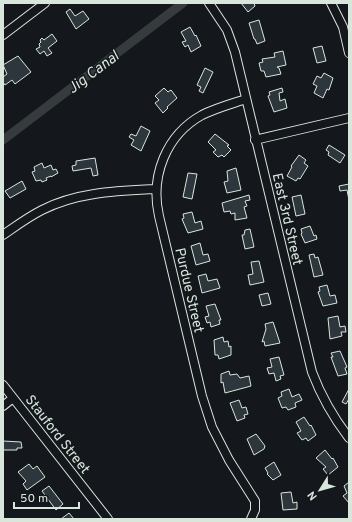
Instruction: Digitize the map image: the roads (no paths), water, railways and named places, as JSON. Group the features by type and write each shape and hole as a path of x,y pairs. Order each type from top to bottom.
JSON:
{"street":[{"path":"3,35 45,3"},
{"name":"East 3rd Street","path":"209,3 227,30 231,40 312,372 323,399 335,420 349,438"},
{"path":"331,3 343,27 349,53"},
{"name":"Purdue Street","path":"246,99 203,115 185,128 165,154 158,175 156,189 158,216 202,396 212,427 229,460 255,501 256,510 251,519"},
{"path":"256,140 349,118"},
{"path":"3,235 42,210 74,199 101,192 156,189"},
{"name":"Stauford Street","path":"3,384 108,519"},
{"path":"3,406 14,398"}],"waterway":[{"name":"Jig Canal","path":"3,140 183,3"}]}
